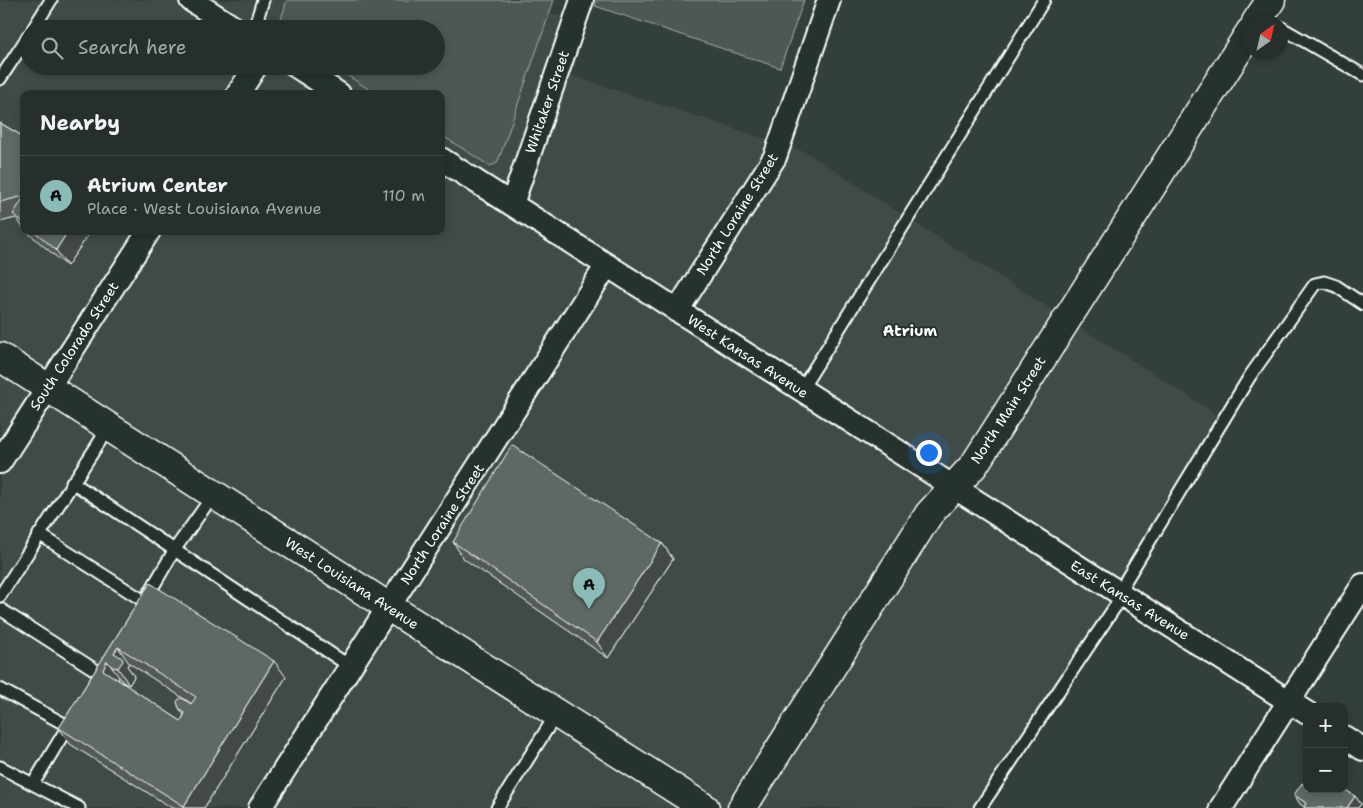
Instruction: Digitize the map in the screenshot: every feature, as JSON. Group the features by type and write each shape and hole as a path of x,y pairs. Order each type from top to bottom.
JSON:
{"street":[{"path":"191,0 222,20"},
{"name":"Whitaker Street","path":"512,204 582,0"},
{"name":"North Loraine Street","path":"677,310 775,157 829,0"},
{"name":"North Main Street","path":"742,808 929,514 974,465 1243,54"},
{"path":"241,90 250,75"},
{"path":"310,75 333,90"},
{"name":"West Kansas Avenue","path":"445,162 953,487"},
{"name":"South Colorado Street","path":"0,462 146,235"},
{"name":"North Loraine Street","path":"260,808 607,265"},
{"name":"West Louisiana Avenue","path":"0,357 705,808"},
{"name":"East Kansas Avenue","path":"953,487 1298,707"},
{"path":"1222,808 1298,707 1363,585"},
{"path":"1348,740 1363,749"}],"lane":[{"path":"39,20 51,0"},
{"path":"257,20 263,0"},
{"path":"801,390 1044,0"},
{"path":"1288,33 1363,76"},
{"path":"0,79 20,49"},
{"path":"980,808 1121,594 1250,376 1315,284 1324,282 1336,286 1363,304"},
{"path":"0,594 109,426"},
{"path":"72,482 351,667"},
{"path":"39,534 142,605 175,550 214,494"},
{"path":"0,609 100,673"},
{"path":"0,689 68,726"},
{"path":"33,784 77,711"},
{"path":"497,808 557,713"},
{"path":"0,767 79,808"}],"shaded area":[{"path":"0,0 514,0 574,21 557,71 806,152 1227,422 980,808 0,808"},
{"path":"287,0 554,0 500,156 497,163 490,166 445,138 445,90 370,90 347,75 445,75 445,20 281,20"},
{"path":"597,0 804,0 780,68 595,6"}],"building":[{"path":"0,123 20,135 20,197 0,202"},
{"path":"20,203 20,220 13,214"},
{"path":"39,235 65,235 56,250"},
{"path":"512,445 662,543 597,642 453,542"},
{"path":"150,583 274,661 184,806 59,728","holes":["118,647 196,697 191,704 182,698 177,702 179,708 185,713 181,721 103,670 107,661 112,667 118,668 123,661 122,658 114,653"]},
{"path":"1302,783 1303,793 1348,792 1355,796 1347,808 1306,808 1304,807 1306,803 1294,795"}],"place":[{"name":"Atrium Center","path":"589,609"}],"district":[{"name":"Atrium","path":"910,331"}]}
